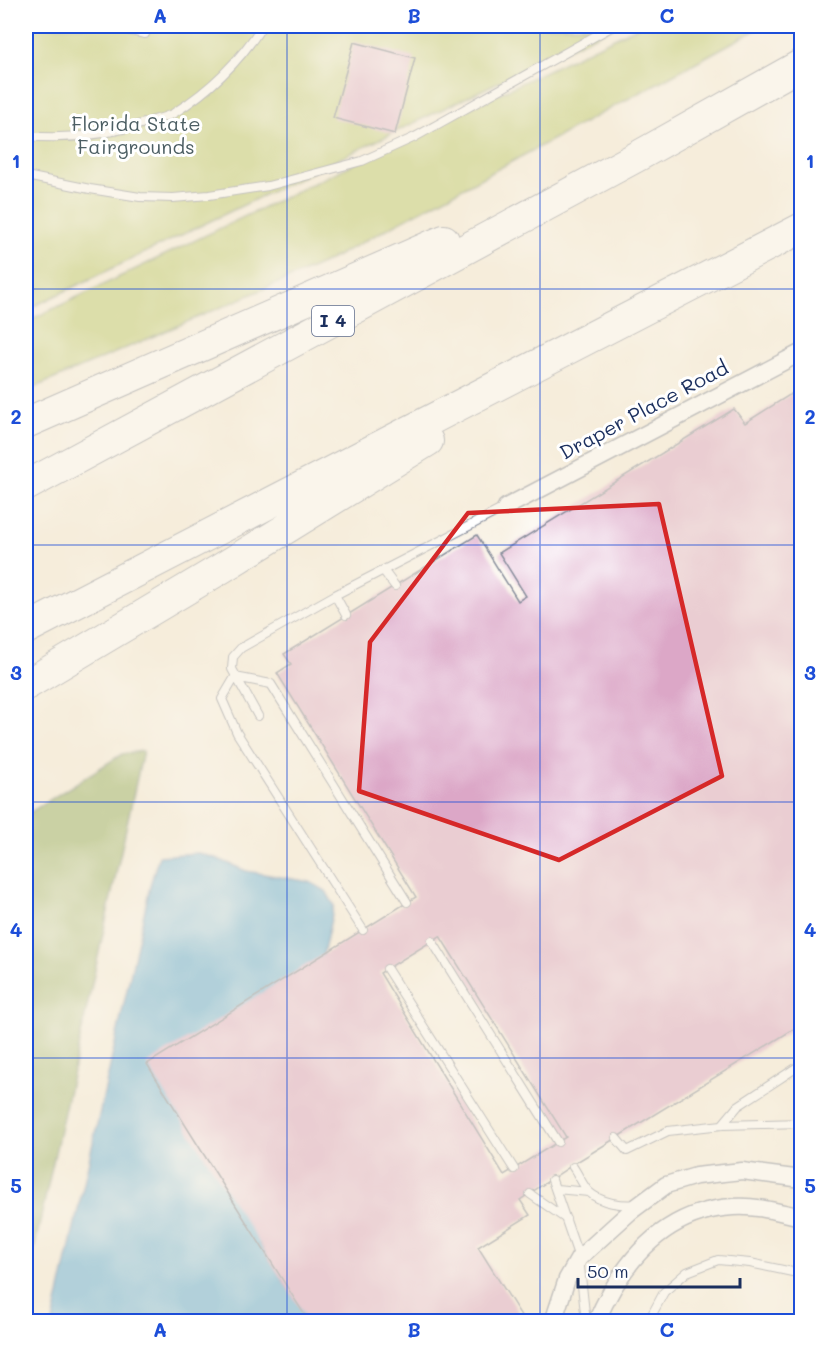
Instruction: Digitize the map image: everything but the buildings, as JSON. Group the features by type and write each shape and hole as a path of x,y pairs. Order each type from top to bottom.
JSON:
{"highway":[{"name":"I 4","path":"26,486 640,155 801,64"},
{"path":"26,423 640,155"},
{"path":"26,629 801,228"},
{"path":"26,685 222,568 624,319"}],"street":[{"name":"Draper Place Road","path":"506,507 801,351"},
{"path":"554,1322 567,1279 579,1258 640,1203 666,1185 712,1173 756,1171 801,1179"},
{"path":"596,1322 610,1290 631,1260 660,1233 677,1222 714,1210 732,1207 751,1207 801,1217"}],"lane":[{"path":"107,26 145,34 148,26"},
{"path":"26,136 56,139 121,131 173,114 224,75 252,42 262,26"},
{"path":"26,176 140,197 173,198 209,195 268,186 362,161 416,137 613,26"},
{"path":"258,716 232,669 233,657 241,648 335,595 506,507"},
{"path":"383,570 395,586"},
{"path":"335,595 346,615"},
{"path":"236,677 271,684 407,903"},
{"path":"236,677 222,699 237,733 363,930"},
{"path":"432,940 558,1142"},
{"path":"387,969 514,1169"},
{"path":"722,1125 738,1106 801,1064"},
{"path":"616,1138 627,1151 668,1131 722,1125 801,1123"},
{"path":"573,1167 589,1192"},
{"path":"586,1322 579,1258 554,1184 589,1192 603,1201 628,1205 640,1203"},
{"path":"530,1194 566,1219"},
{"path":"649,1320 664,1292 687,1272 718,1260 750,1263 801,1274"},
{"path":"615,1322 649,1320 662,1322"}],"highlighted area":[{"path":"659,504 722,776 559,860 359,791 370,642 468,513"}],"green space":[{"name":"Florida State Fairgrounds","path":"26,26 615,26 26,310"},
{"path":"639,26 763,26 322,264 26,391 26,322"},
{"path":"143,751 26,1286 26,815 122,754"}],"water":[{"path":"198,853 246,871 310,882 326,891 334,905 260,1244 309,1321 53,1322 151,882 159,856"}]}
